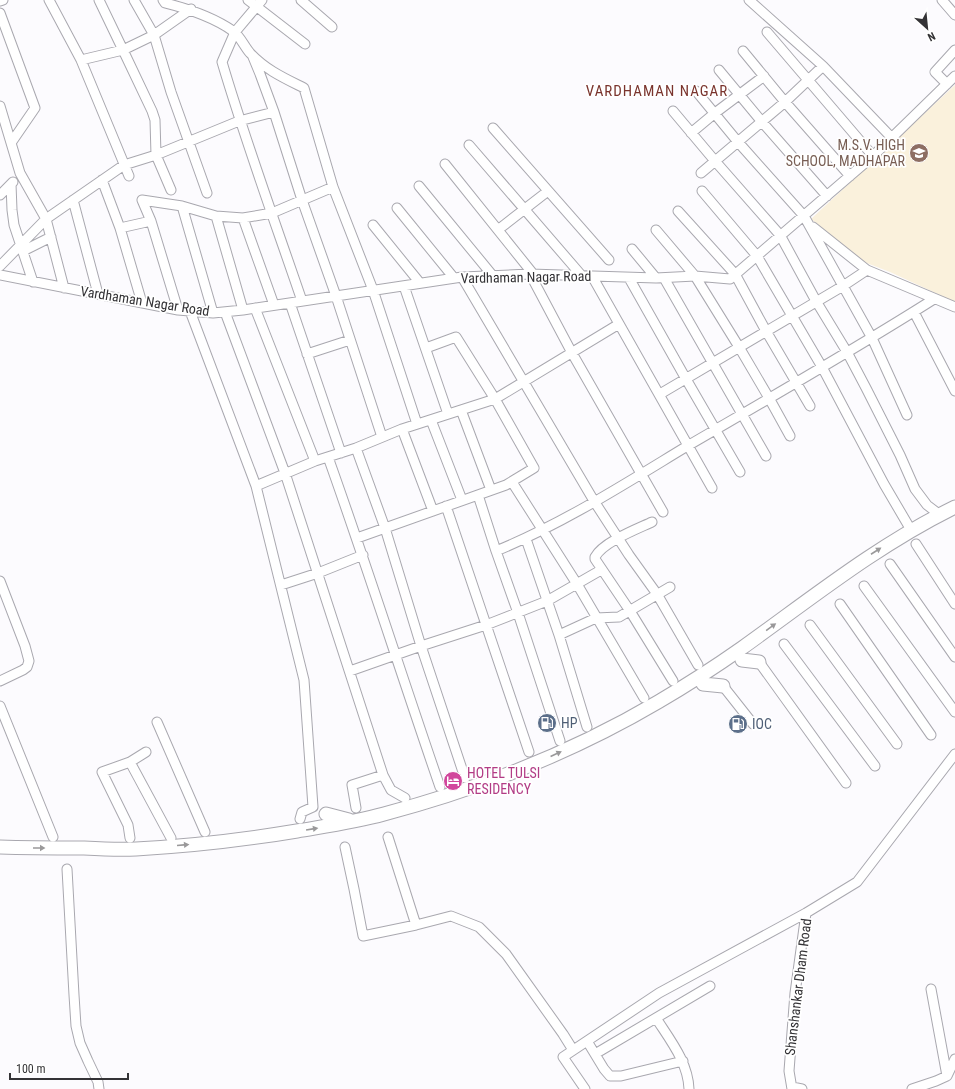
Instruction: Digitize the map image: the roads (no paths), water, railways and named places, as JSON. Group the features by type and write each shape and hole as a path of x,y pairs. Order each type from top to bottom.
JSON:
{"highway":[{"path":"326,814 383,814 465,784 550,757 600,734 741,655 824,587 911,530 955,507"},
{"path":"741,655 759,662"},
{"path":"703,684 723,686"},
{"path":"440,787 465,784"},
{"path":"0,847 141,849 200,844 266,836 354,815"},
{"path":"130,838 141,849"}],"street":[{"path":"49,0 81,60 129,176"},
{"path":"99,0 124,50 155,120 156,155 171,190"},
{"path":"134,0 154,35 171,92 207,193"},
{"path":"163,0 165,3 191,9 227,27 235,32 251,53 272,72 304,88 333,187 373,290 417,424"},
{"path":"248,0 259,3 305,44"},
{"path":"301,0 332,27"},
{"path":"749,0 823,66 892,138"},
{"path":"943,0 955,15"},
{"path":"259,3 235,32 222,62 239,121 302,301"},
{"path":"81,60 124,50 154,35 191,9"},
{"path":"0,13 35,108 11,143"},
{"path":"767,32 873,156"},
{"path":"947,84 935,72 955,50"},
{"path":"743,51 785,102 850,176"},
{"path":"251,53 274,112 382,437"},
{"path":"701,173 785,102 823,66"},
{"path":"719,70 827,196"},
{"path":"691,133 764,76"},
{"name":"Vardhaman Nagar Road","path":"0,275 178,310 213,313 243,310 458,278 532,274 629,278 695,276 730,279 780,235 806,219 827,196 873,156 955,76"},
{"path":"696,91 738,142 806,219 867,270 955,307"},
{"path":"0,106 20,172 46,219 64,288"},
{"path":"673,111 780,235 816,301 847,352 900,455 915,489 927,506 940,515"},
{"path":"0,266 22,248 46,219 124,165 156,155 239,121 274,112"},
{"path":"493,128 609,260"},
{"path":"469,145 582,276"},
{"path":"445,164 532,274 572,353 663,512"},
{"path":"0,195 12,184 20,172"},
{"path":"102,180 120,228 142,303"},
{"path":"12,184 12,210 14,225 33,282"},
{"path":"419,186 493,276"},
{"path":"178,310 151,221 142,200 182,206 216,216 243,218 272,213 333,187"},
{"path":"498,230 548,191"},
{"path":"702,191 757,256 822,367 884,484 911,530"},
{"path":"73,200 98,294"},
{"path":"182,206 213,313"},
{"path":"397,208 458,278 524,382 594,501 629,555 657,594 698,665"},
{"path":"678,211 735,274 766,332 810,406"},
{"path":"216,216 243,310"},
{"path":"243,218 274,305"},
{"path":"806,219 872,338 907,415"},
{"path":"120,228 151,221"},
{"path":"373,225 420,284"},
{"path":"656,230 695,276 770,398 790,436"},
{"path":"22,248 51,237"},
{"path":"632,249 660,278 713,363 766,456"},
{"path":"660,394 792,317 867,270"},
{"path":"592,276 712,488"},
{"path":"629,278 740,472"},
{"path":"404,286 448,414"},
{"path":"496,552 542,531 642,474 872,338 934,299"},
{"path":"290,303 341,453"},
{"path":"256,308 315,461"},
{"path":"190,311 256,486 304,680 313,807 302,812 300,819"},
{"path":"225,312 286,473 383,775 391,790 405,798"},
{"path":"914,312 955,391"},
{"path":"256,486 315,461 356,448 402,429 495,399 618,324"},
{"path":"357,538 512,482 534,468 495,399 456,337 426,348"},
{"path":"307,354 350,340"},
{"path":"460,410 491,490"},
{"path":"432,420 462,500"},
{"path":"402,429 433,511"},
{"path":"356,448 385,528 465,784"},
{"path":"328,457 363,555 395,656 440,787"},
{"path":"512,482 577,584 644,698"},
{"path":"478,495 560,741"},
{"path":"446,506 529,752"},
{"path":"652,522 618,538 594,556 673,681"},
{"path":"526,539 559,635 587,727"},
{"path":"916,544 955,604"},
{"path":"281,585 318,573 363,555"},
{"path":"890,564 955,657"},
{"path":"350,671 518,613 547,601 602,570"},
{"path":"0,581 25,646 29,662 27,667 23,670 0,681"},
{"path":"864,586 955,712"},
{"path":"559,635 596,618 619,617 670,587"},
{"path":"840,604 931,735"},
{"path":"810,625 897,744"},
{"path":"784,644 875,766"},
{"path":"759,662 846,783"},
{"path":"723,686 753,724"},
{"path":"1,711 53,837"},
{"path":"157,722 205,832"},
{"path":"130,838 128,825 102,772 130,762 146,752"},
{"name":"Shanshankar Dham Road","path":"792,1088 789,1071 794,993 806,913 857,882 955,754"},
{"path":"130,762 171,838"},
{"path":"354,815 352,785 383,775"},
{"path":"388,837 416,925"},
{"path":"345,846 362,936 451,916 479,927 506,954 564,1034 573,1050"},
{"path":"67,869 76,1026 80,1043 98,1082 99,1089"},
{"path":"585,1089 563,1057 659,993 806,913"},
{"path":"595,1054 710,986"},
{"path":"931,989 947,1076"},
{"path":"656,1018 683,1061 687,1071 689,1089"},
{"path":"587,1041 604,1070 610,1076 621,1076 683,1061"},
{"path":"912,1089 947,1076 955,1059"},
{"path":"792,1088 802,1089"}],"place":[{"name":"M.S.V. HIGH SCHOOL, MADHAPAR","path":"919,153"},
{"name":"HP","path":"547,723"},
{"name":"IOC","path":"738,724"},
{"name":"HOTEL TULSI RESIDENCY","path":"453,781"}],"district":[{"name":"VARDHAMAN NAGAR","path":"657,91"}]}
